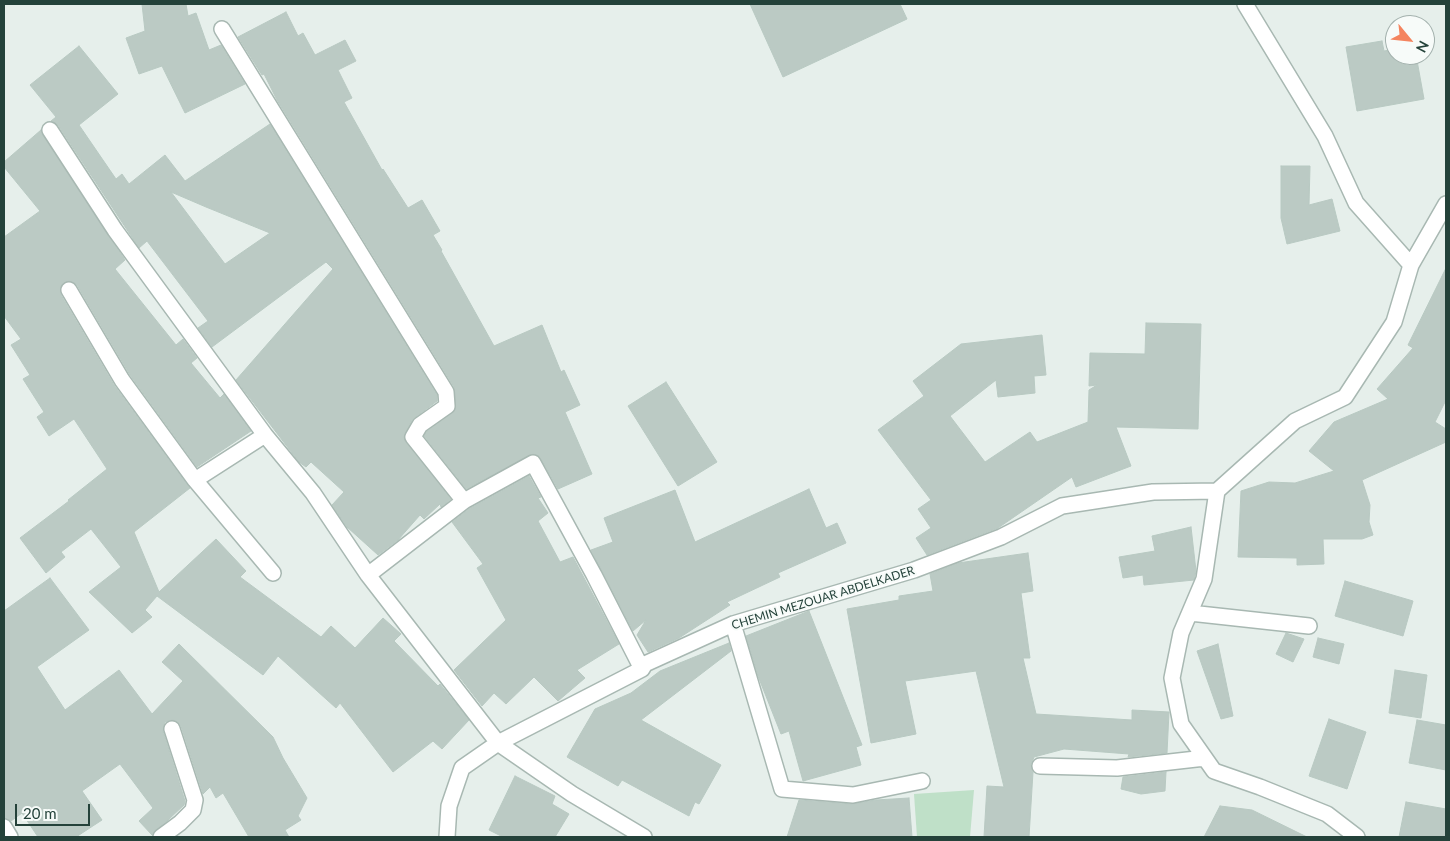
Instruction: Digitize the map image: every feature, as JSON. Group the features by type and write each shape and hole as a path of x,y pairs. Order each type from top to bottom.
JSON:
{"street":[{"path":"1246,4 1325,136 1356,203 1411,265"},
{"path":"222,29 446,392 447,406 420,425 414,437 464,501"},
{"path":"50,130 116,230 265,435 313,493 368,575 498,743 572,794 644,837"},
{"path":"1357,837 1327,814 1214,771 1181,724 1172,678 1181,633 1204,579 1217,491 1295,421 1345,397 1394,322 1411,265 1446,204"},
{"path":"68,290 122,380 196,480 273,573"},
{"path":"196,480 265,435"},
{"path":"368,575 464,501 533,463 594,575 642,669"},
{"name":"CHEMIN MEZOUAR ABDELKADER","path":"447,837 449,806 462,768 498,743 642,669 645,664 733,624 914,570 1001,537 1062,506 1153,492 1217,491"},
{"path":"1190,613 1309,626"},
{"path":"733,624 782,789 853,795 922,781"},
{"path":"161,837 180,824 193,810 195,800 172,729"},
{"path":"1040,766 1117,768 1205,758"},
{"path":"4,827 10,837"}],"green space":[{"path":"974,790 970,837 917,837 914,794"}],"building":[{"path":"142,4 186,4 188,16 196,13 209,50 221,45 245,84 185,113 162,66 139,74 126,38 145,31"},
{"path":"750,4 900,4 907,19 783,77"},
{"path":"286,12 298,36 303,33 315,55 345,40 356,61 338,70 352,98 344,102 382,170 408,208 422,200 440,231 433,235 494,346 542,325 561,372 564,370 580,405 565,412 592,474 558,489 541,459 533,454 466,489 424,436 427,431 455,410 454,387 277,100 264,74 262,75 238,37"},
{"path":"1382,41 1385,51 1385,65 1418,65 1424,99 1357,111 1346,47"},
{"path":"79,46 118,94 79,125 116,179 122,174 129,184 165,155 185,181 270,124 437,395 437,401 412,420 404,438 451,499 441,507 440,504 424,519 420,515 398,540 378,555 347,527 332,505 344,492 311,462 306,467 299,462 236,380 333,269 326,262 212,347 198,328 208,321 147,241 139,248 58,125 51,121 56,117 30,85","holes":["171,192 270,233 225,264"]},
{"path":"41,130 125,260 115,269 176,345 183,339 197,358 191,363 220,398 224,394 251,431 197,467 130,375 77,285 69,281 61,285 61,295 114,385 190,488 134,532 159,592 216,539 246,571 240,577 321,637 331,626 355,648 383,618 401,634 394,641 438,686 440,684 469,720 442,749 433,741 393,772 340,703 336,708 278,656 263,675 157,596 145,610 152,617 132,633 89,592 121,567 91,529 61,552 65,557 46,573 20,538 107,469 74,419 49,436 37,417 44,412 23,379 30,375 11,345 21,339 4,316 4,237 40,211 4,167 4,162"},
{"path":"1281,166 1310,166 1309,205 1332,199 1340,231 1287,244 1281,218"},
{"path":"1446,268 1446,400 1435,422 1446,429 1446,442 1362,480 1370,505 1369,522 1373,535 1362,539 1323,539 1324,564 1297,565 1297,558 1238,557 1241,491 1269,482 1295,483 1334,471 1309,451 1334,422 1388,399 1377,389 1413,348 1408,345"},
{"path":"1146,323 1201,324 1198,429 1116,427 1131,466 1076,487 1072,477 998,528 927,555 916,538 931,528 918,509 931,500 878,430 924,396 913,381 961,344 1042,335 1046,375 1034,376 1035,393 998,397 996,380 950,416 985,462 1030,432 1037,442 1088,422 1089,390 1097,385 1089,386 1090,353 1145,354"},
{"path":"666,382 717,462 678,486 628,406"},
{"path":"529,476 541,497 538,498 548,513 538,521 560,562 573,557 619,644 577,670 585,678 558,701 534,677 506,704 494,693 482,706 454,670 506,620 477,568 483,564 452,522 469,509"},
{"path":"809,489 826,528 837,523 846,543 778,573 780,577 727,602 730,605 679,638 648,652 637,635 646,620 633,631 591,550 613,542 604,518 675,490 695,542"},
{"path":"1191,527 1196,571 1194,580 1144,585 1143,575 1123,578 1119,557 1155,551 1152,536"},
{"path":"1028,553 1033,591 1021,593 1030,658 1023,658 1036,714 1132,720 1132,710 1169,712 1167,753 1128,757 1129,754 1064,749 1034,757 1031,765 1033,772 1029,837 984,837 987,786 1004,787 976,671 905,681 916,734 871,743 847,609 899,600 899,596 933,591 930,574 958,563"},
{"path":"50,578 89,630 37,667 65,710 119,670 152,714 183,681 162,662 179,644 273,737 307,798 298,816 301,820 285,830 289,837 249,837 223,793 216,798 210,787 203,794 181,726 173,720 165,722 163,731 185,801 184,805 152,835 139,821 153,808 120,764 82,791 102,820 76,837 38,837 22,813 11,821 4,818 4,611"},
{"path":"1345,581 1413,601 1403,636 1335,616"},
{"path":"809,611 862,745 856,747 861,765 803,781 789,731 781,734 758,676 746,636"},
{"path":"1286,633 1304,639 1293,662 1276,654"},
{"path":"1318,638 1344,644 1339,664 1313,657"},
{"path":"729,643 731,651 641,720 721,765 699,804 695,802 689,816 622,780 618,786 567,757 595,709 631,693 660,671"},
{"path":"1218,644 1233,716 1221,719 1197,651"},
{"path":"1395,670 1427,675 1421,718 1389,713"},
{"path":"1329,719 1366,732 1347,789 1309,776"},
{"path":"1417,720 1446,725 1446,770 1409,763"},
{"path":"1166,772 1165,791 1141,794 1121,789 1123,777"},
{"path":"515,776 555,796 552,804 569,814 555,837 503,837 489,830"},
{"path":"909,798 912,837 787,837 799,800 852,804"},
{"path":"1406,802 1446,809 1446,837 1399,837"},
{"path":"1220,806 1252,810 1307,837 1204,837"}]}
